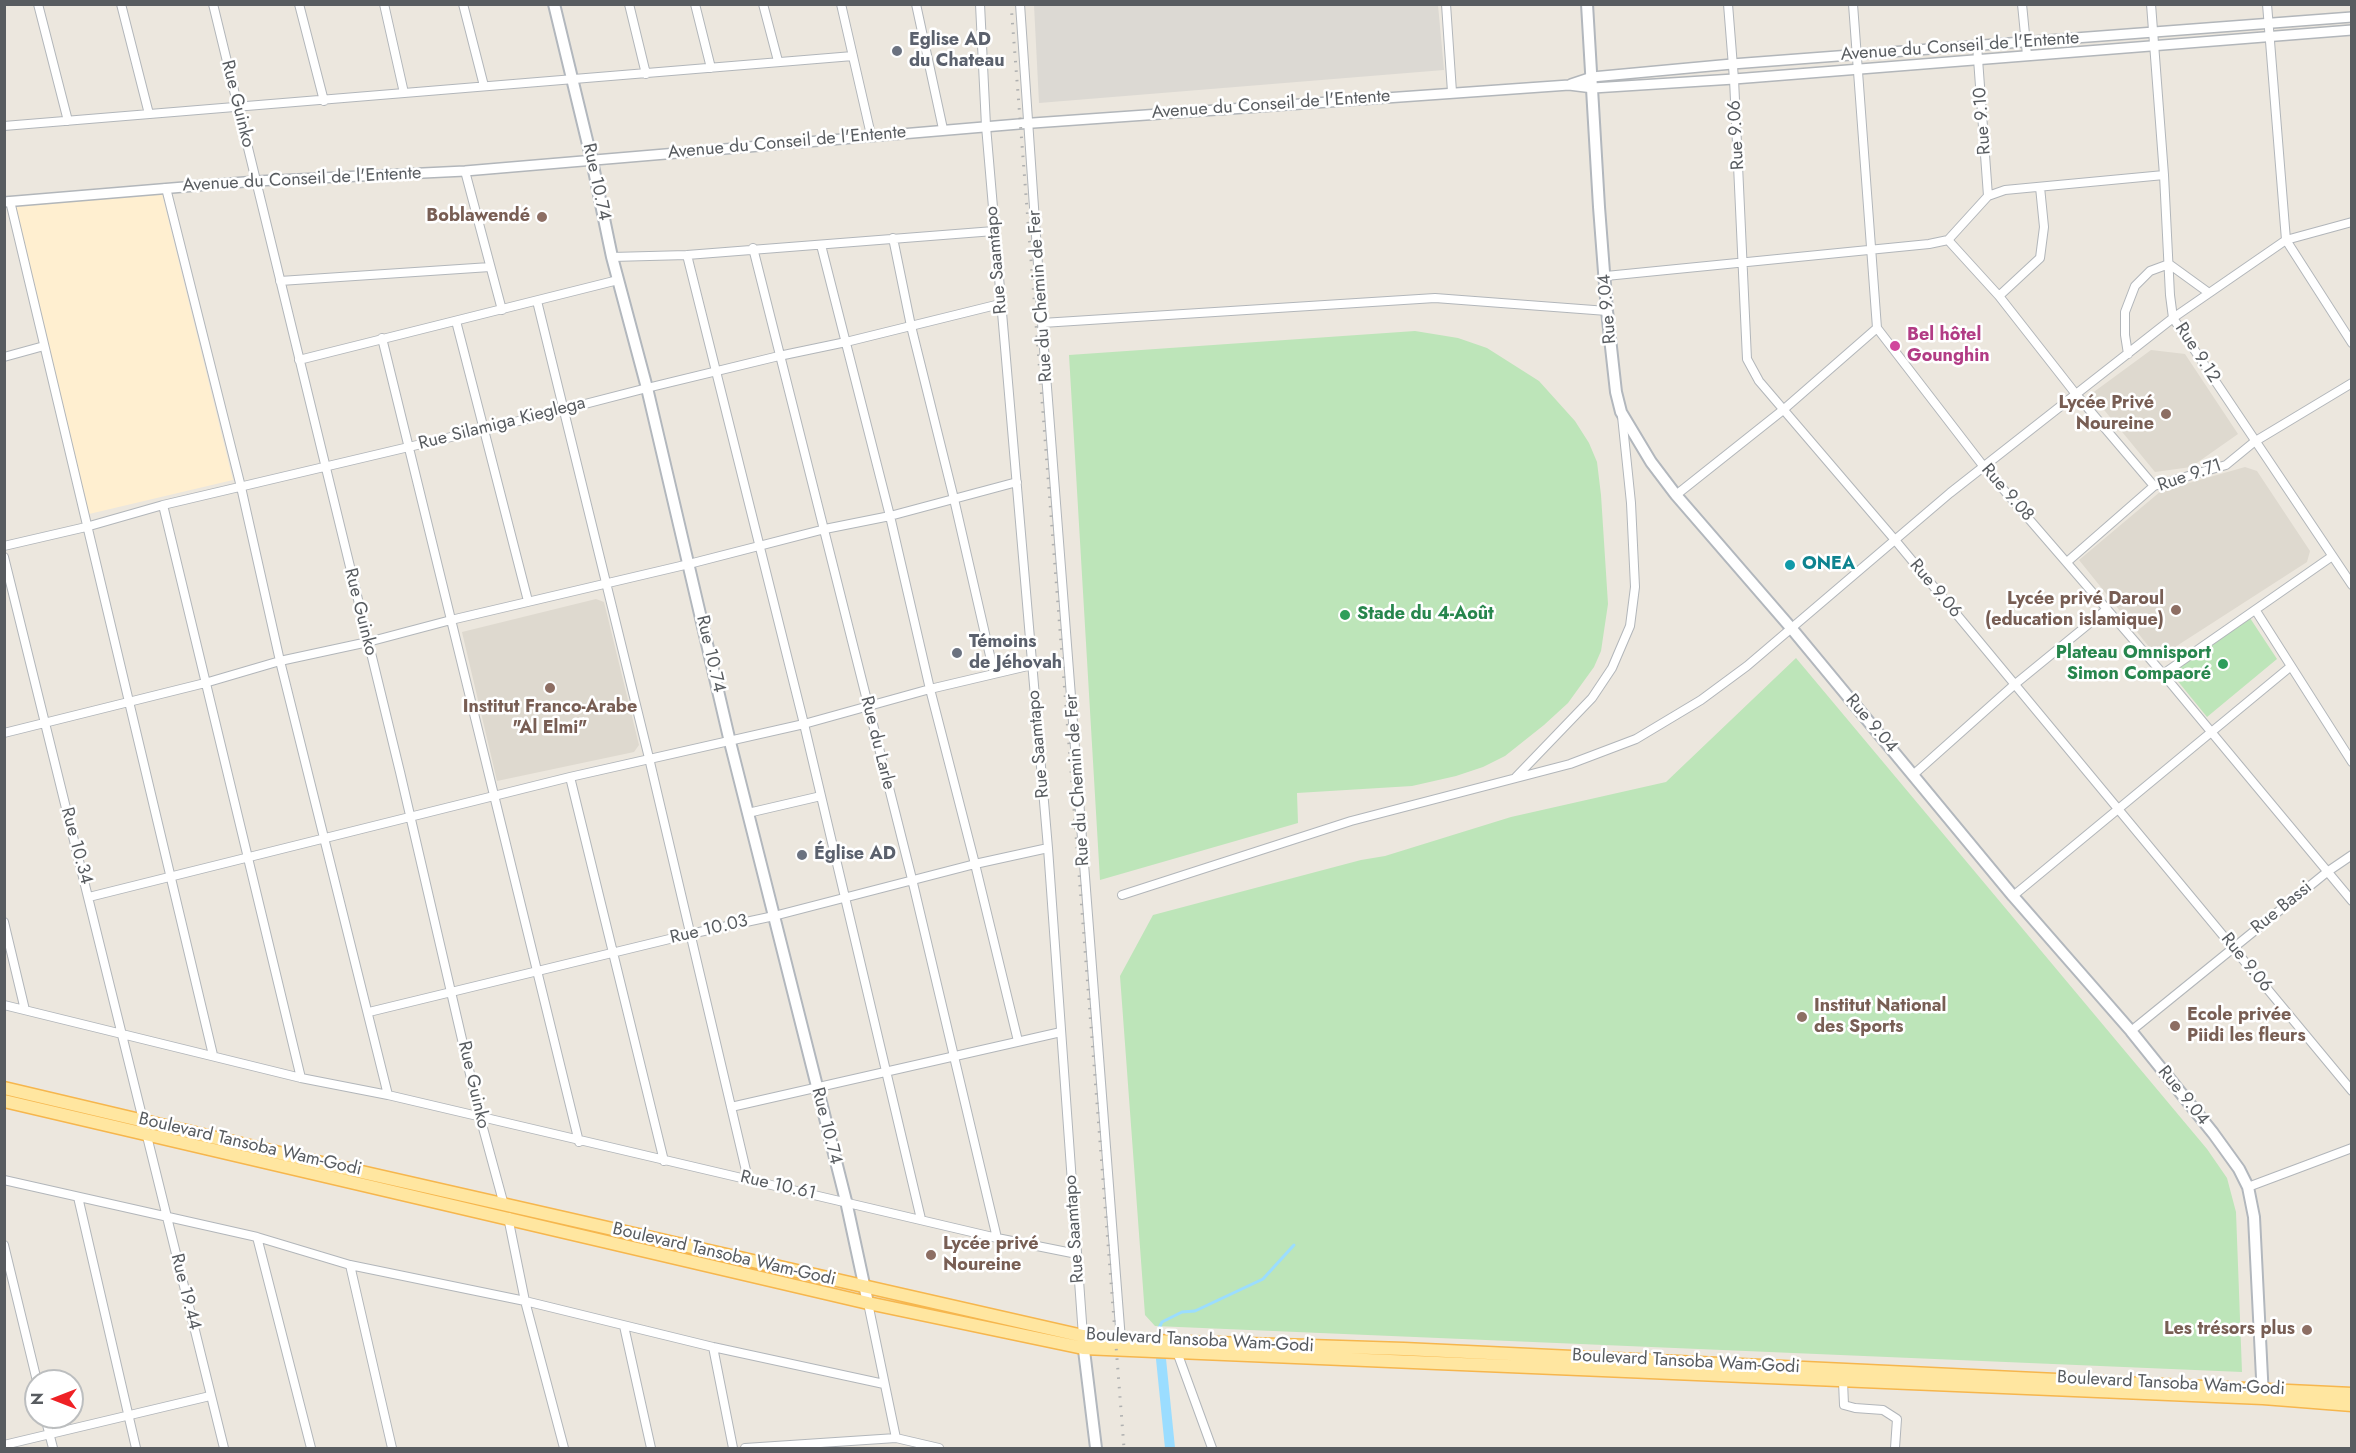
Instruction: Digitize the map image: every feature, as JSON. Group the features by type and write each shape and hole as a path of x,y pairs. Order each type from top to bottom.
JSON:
{"main road":[{"name":"Rue 10.74","path":"554,4 592,161 612,257 647,388 730,742 846,1201 868,1303"},
{"name":"Rue 9.04","path":"1587,4 1607,311 1616,392 1621,412 1651,462 1676,495 1792,628 2013,896 2131,1032 2213,1133 2239,1169 2248,1187 2258,1254 2263,1393"},
{"name":"Boulevard Tansoba Wam-Godi","path":"4,1088 865,1288 1083,1342 1121,1340 1404,1349 2263,1393 2352,1405"},
{"name":"Boulevard Tansoba Wam-Godi","path":"4,1101 868,1303 1083,1342 1177,1352 1843,1381 2352,1394"},
{"name":"Rue Saamtapo","path":"1083,1342 1096,1449"}],"street":[{"path":"38,4 68,121"},
{"path":"121,4 149,114"},
{"name":"Rue Guinko","path":"213,4 410,816 480,1117 508,1219 525,1301 564,1449"},
{"path":"299,4 324,101"},
{"path":"384,4 404,93"},
{"path":"464,4 484,86"},
{"path":"629,4 646,74"},
{"path":"695,4 711,68"},
{"path":"763,4 778,61"},
{"path":"841,4 872,135"},
{"path":"916,4 943,129"},
{"name":"Rue Saamtapo","path":"980,4 994,231 1048,848 1083,1342"},
{"name":"Rue du Chemin de Fer","path":"1020,4 1042,323 1121,1340"},
{"path":"1446,4 1452,92"},
{"name":"Rue 9.06","path":"1728,4 1748,359 1759,381 2352,1091"},
{"path":"1676,495 1783,410 1877,328 1853,4"},
{"path":"2022,4 2027,55"},
{"name":"Rue 9.12","path":"2151,4 2174,318 2254,442 2352,585"},
{"path":"2267,4 2286,240 2352,343"},
{"name":"Avenue du Conseil de l'Entente","path":"7,202 256,181 465,171 943,129 1569,85 1732,64 2352,16"},
{"name":"Avenue du Conseil de l'Entente","path":"1592,83 1734,79 2352,30"},
{"name":"Rue 9.10","path":"1977,45 1988,196"},
{"path":"4,126 646,74 778,61 853,57"},
{"path":"465,171 502,310"},
{"path":"1606,276 1873,250 1948,240 1988,196 2005,190 2164,175"},
{"path":"1999,296 2040,258 2044,227 2040,187"},
{"path":"166,188 388,1095"},
{"path":"7,202 81,497 86,527 213,1055"},
{"path":"1122,895 1352,821 1570,764 1636,739 1701,700 1747,666 1894,540 2075,393 2174,318 2286,240 2352,222"},
{"path":"612,257 687,255 753,248 994,231"},
{"path":"892,238 994,674"},
{"path":"1948,240 1999,296 2075,393 2154,486"},
{"path":"822,244 1018,1041"},
{"name":"Rue du Larle","path":"753,248 912,879 997,1238"},
{"path":"687,255 804,724 921,1219"},
{"path":"2128,354 2124,318 2135,286 2150,271 2169,264 2209,293"},
{"path":"280,281 490,267"},
{"path":"299,360 618,280"},
{"path":"1042,323 1435,298 1607,311"},
{"path":"537,301 649,758 748,1179"},
{"name":"Rue Silamiga Kieglega","path":"4,546 86,527 163,505 1000,304"},
{"path":"456,321 528,602"},
{"name":"Rue 9.08","path":"1877,328 1984,467 2163,674 2352,901"},
{"path":"382,338 579,1142"},
{"path":"4,357 44,346"},
{"name":"Rue 9.71","path":"2067,562 2154,486 2226,465 2254,442 2352,383"},
{"path":"1515,778 1592,698 1612,668 1630,626 1635,587 1631,503 1621,412"},
{"path":"4,733 205,683 280,661 368,642 825,529 890,516 1017,482"},
{"path":"163,505 301,1078"},
{"name":"Rue 10.34","path":"4,557 146,1135"},
{"path":"2163,674 2331,557"},
{"path":"1913,774 2014,685 2107,609"},
{"path":"2256,611 2352,762"},
{"path":"89,897 570,777 804,724 1032,664"},
{"path":"2013,896 2290,667"},
{"path":"570,777 664,1161"},
{"path":"748,813 821,796"},
{"name":"Rue 10.03","path":"369,1012 1048,848"},
{"name":"Rue Bassi","path":"2131,1032 2327,872 2352,855"},
{"path":"4,922 26,1010"},
{"name":"Rue 10.61","path":"4,1005 301,1078 388,1095 579,1142 846,1201 997,1238 1077,1254"},
{"path":"731,1107 1061,1032"},
{"name":"Rue 19.44","path":"146,1135 224,1449"},
{"path":"2248,1187 2352,1148"},
{"path":"4,1180 257,1237 350,1265 525,1301 713,1347 884,1384"},
{"path":"78,1197 135,1449"},
{"path":"257,1237 312,1449"},
{"path":"4,1245 34,1369"},
{"path":"350,1265 392,1449"},
{"path":"868,1303 896,1438"},
{"path":"624,1326 651,1449"},
{"path":"713,1347 733,1449"},
{"path":"1177,1352 1212,1449"},
{"path":"1843,1381 1844,1404 1855,1408 1883,1410 1897,1419 1895,1449"},
{"path":"4,1445 210,1396"},
{"path":"48,1429 53,1449"},
{"path":"745,1449 896,1438 939,1449"}],"shaded area":[{"path":"1034,5 1438,5 1444,70 1039,103"},
{"path":"161,190 233,480 89,514 12,202"},
{"name":"Lycée Privé Noureine","path":"2151,350 2185,354 2238,434 2191,467 2155,472 2091,394"},
{"name":"Lycée privé Daroul (education islamique)","path":"2245,467 2257,471 2310,551 2307,562 2158,658 2079,560 2161,491"},
{"name":"Institut Franco-Arabe \"Al Elmi\"","path":"596,599 604,602 639,745 634,752 497,781 462,632"}],"green space":[{"name":"Stade du 4-Août","path":"1415,331 1458,338 1487,348 1539,381 1575,421 1589,443 1597,462 1601,495 1608,604 1601,651 1594,667 1568,703 1544,725 1505,756 1483,767 1412,786 1297,793 1298,823 1100,880 1069,355"},
{"name":"Plateau Omnisport Simon Compaoré","path":"2250,618 2277,659 2207,717 2168,669"},
{"path":"1796,658 2207,1149 2227,1178 2236,1212 2242,1372 1155,1326 1145,1315 1120,976 1153,915 1361,860 1385,856 1511,817 1666,782"}],"waterway":[{"path":"1159,1334 1162,1322 1182,1312 1195,1311 1263,1279 1294,1245"},
{"path":"1161,1359 1170,1448"}],"railway":[{"path":"1011,4 1124,1448"}],"place":[{"name":"Eglise AD du Chateau","path":"897,51"},
{"name":"Boblawendé","path":"542,217"},
{"name":"Bel hôtel Gounghin","path":"1895,346"},
{"name":"Lycée Privé Noureine","path":"2166,414"},
{"name":"ONEA","path":"1790,565"},
{"name":"Lycée privé Daroul (education islamique)","path":"2176,610"},
{"name":"Stade du 4-Août","path":"1345,615"},
{"name":"Témoins de Jéhovah","path":"957,653"},
{"name":"Plateau Omnisport Simon Compaoré","path":"2223,664"},
{"name":"Institut Franco-Arabe \"Al Elmi\"","path":"550,688"},
{"name":"Église AD","path":"802,855"},
{"name":"Institut National des Sports","path":"1802,1017"},
{"name":"Ecole privée Piidi les fleurs","path":"2175,1026"},
{"name":"Lycée privé Noureine","path":"931,1255"},
{"name":"Les trésors plus","path":"2307,1330"}]}
